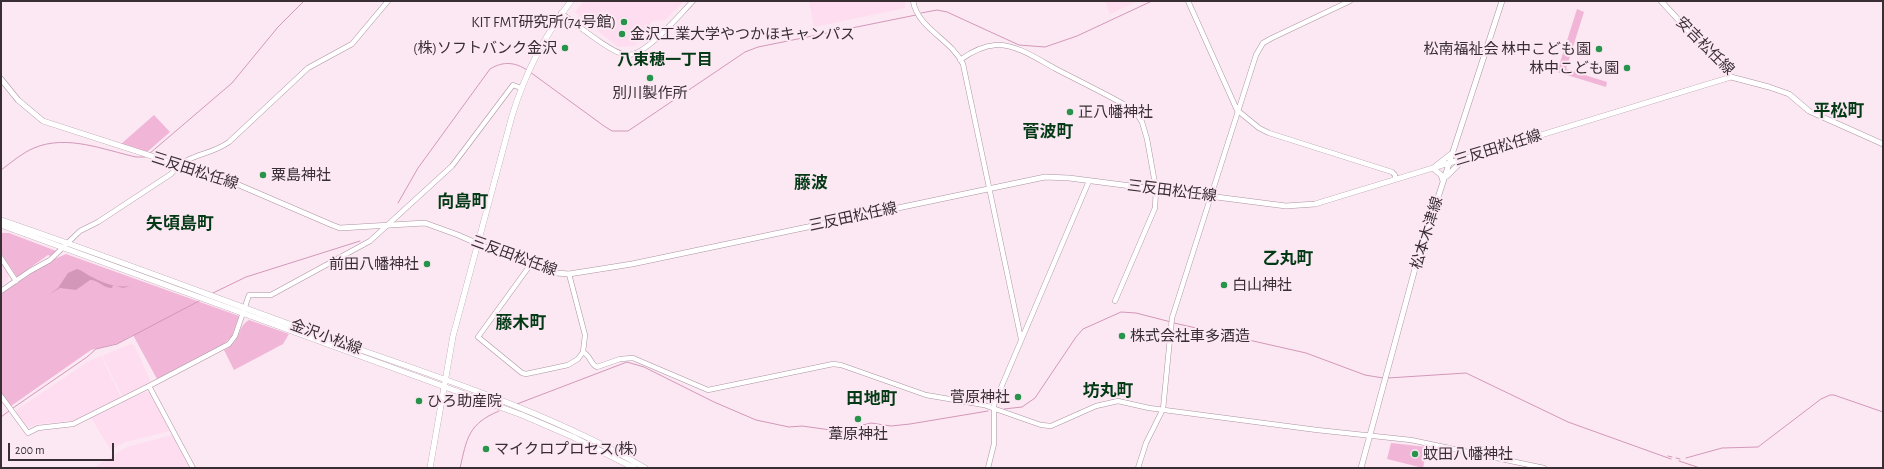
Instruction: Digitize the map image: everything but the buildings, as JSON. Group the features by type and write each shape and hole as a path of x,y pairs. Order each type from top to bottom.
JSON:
{"main road":[{"path":"430,468 444,379 453,336 521,88 528,70 546,35 571,1"},
{"name":"松本木津線","path":"1361,468 1401,317 1502,1"},
{"name":"安吉松任線","path":"1661,1 1731,77 1769,87 1788,94 1809,111 1883,144"},
{"name":"三反田松任線","path":"1,79 18,100 43,122 238,184 340,228 425,223 531,264 556,272 569,274 632,264 1046,177 1060,177 1286,206 1315,204 1731,77"},
{"path":"1454,148 1457,158 1466,158"},
{"path":"1443,182 1441,175 1433,168 1446,159 1454,148"},
{"path":"1443,182 1454,167 1466,158"},
{"name":"金沢小松線","path":"1,220 65,246"},
{"name":"金沢小松線","path":"1,225 444,379 568,429 605,446 645,468"},
{"name":"金沢小松線","path":"243,310 573,437 634,468"}],"street":[{"path":"1,291 16,280 50,260 80,231 98,222 172,174 178,165 189,158 221,147 229,142 308,68 352,44 388,1"},
{"path":"561,13 615,51 627,55 642,50 693,1"},
{"path":"913,1 916,13 926,26 952,48 960,60 1021,339"},
{"path":"1188,1 1237,110 1259,128 1270,133 1392,172 1395,175 1395,179"},
{"path":"1138,468 1146,443 1163,409 1171,322 1237,110 1256,55 1263,43 1350,1"},
{"path":"960,60 973,51 983,47 1003,45 1029,55 1125,105 1135,112 1142,122 1147,138 1156,189 1155,208 1115,301"},
{"path":"1,396 28,433 38,428 73,424 229,344 235,336 249,295 271,295 370,242 452,166 513,85 521,88"},
{"path":"988,468 994,444 995,426 992,409 1089,181"},
{"path":"1,258 16,280"},
{"path":"531,264 478,337 522,373 526,374 568,365 578,359 583,352 585,335 569,274"},
{"path":"583,352 589,356 592,364 597,367 620,359 633,358 708,390 833,364 841,364 926,394 992,409 1041,425 1051,426 1096,406 1118,401 1163,409 1369,436 1411,440 1544,468"},
{"path":"149,386 193,468"}],"shaded area":[{"name":"金沢工業大学やつかほキャンパス","path":"584,1 684,1 665,20 652,21 635,46 618,47 575,12"},
{"name":"金沢工業大学やつかほキャンパス","path":"809,1 905,1 905,8 814,27"},
{"path":"1105,1 1138,1 1110,14"},
{"path":"1577,9 1584,12 1566,69 1607,82 1606,87 1557,72"},
{"path":"154,115 170,132 147,152 121,144"},
{"path":"1,233 9,233 59,252 51,256 48,255 17,277 1,253"},
{"path":"66,254 239,316 232,336 224,344 157,379 133,335 119,343 91,350 11,406 1,393 1,294 48,262"},
{"path":"1,263 9,274 7,282 1,286"},
{"path":"77,269 98,280 113,285 112,288 90,280 76,290 60,288 50,294 58,288 68,273"},
{"path":"133,285 123,288 115,286 128,286"},
{"path":"249,320 289,334 283,344 234,370 224,350 234,343 242,327"},
{"path":"131,344 134,345 151,382 122,396 102,356"},
{"path":"101,356 121,397 73,421 38,424 27,428 15,411 89,361"},
{"path":"145,392 149,392 170,431 125,442 111,450 91,418 121,404 130,420 121,403"},
{"path":"172,435 190,468 93,468 127,447"},
{"path":"1391,443 1427,447 1423,468 1387,459"}],"waterway":[{"path":"149,154 232,83 278,27 304,1"},
{"path":"921,13 937,10 947,12 1019,45 1045,47 1077,36 1152,1"},
{"path":"530,72 612,131 628,131 745,52 758,47 916,15"},
{"path":"398,203 418,168 490,69 504,64 513,64 527,70"},
{"path":"1,170 30,150 47,144 72,143 98,147 136,157 145,157"},
{"path":"213,293 246,277 360,241"},
{"path":"13,408 87,357 96,349 117,344 199,301"},
{"path":"1004,409 1022,407 1035,398 1083,329 1121,312 1136,313 1171,322"},
{"path":"1174,323 1306,353 1365,375 1383,378"},
{"path":"517,404 627,362 644,367 714,402 756,420 789,427 802,426 838,431 871,423 891,426 988,411"},
{"path":"1388,378 1466,373 1568,422 1671,459"},
{"path":"1686,458 1722,448 1758,447 1821,399 1830,395 1834,395 1883,412"},
{"path":"1,417 9,411"},
{"path":"460,468 470,433 481,421 499,411"},
{"path":"1668,456 1672,457"},
{"path":"1676,458 1680,459"},
{"path":"1679,461 1700,468"}],"place":[{"name":"KIT FMT研究所(74号館)","path":"624,22"},
{"name":"金沢工業大学やつかほキャンパス","path":"622,34"},
{"name":"(株)ソフトバンク金沢","path":"565,48"},
{"name":"松南福祉会 林中こども園","path":"1599,49"},
{"name":"林中こども園","path":"1627,68"},
{"name":"別川製作所","path":"650,78"},
{"name":"正八幡神社","path":"1070,112"},
{"name":"粟島神社","path":"263,175"},
{"name":"前田八幡神社","path":"427,264"},
{"name":"白山神社","path":"1224,285"},
{"name":"株式会社車多酒造","path":"1122,336"},
{"name":"菅原神社","path":"1018,397"},
{"name":"ひろ助産院","path":"419,401"},
{"name":"葦原神社","path":"858,419"},
{"name":"マイクロプロセス(株)","path":"486,449"},
{"name":"蚊田八幡神社","path":"1415,454"}],"district":[{"name":"八束穂一丁目","path":"665,60"},
{"name":"平松町","path":"1839,111"},
{"name":"菅波町","path":"1048,132"},
{"name":"藤波","path":"811,183"},
{"name":"向島町","path":"463,202"},
{"name":"矢頃島町","path":"180,224"},
{"name":"乙丸町","path":"1288,259"},
{"name":"藤木町","path":"521,323"},
{"name":"坊丸町","path":"1108,391"},
{"name":"田地町","path":"872,399"}]}
